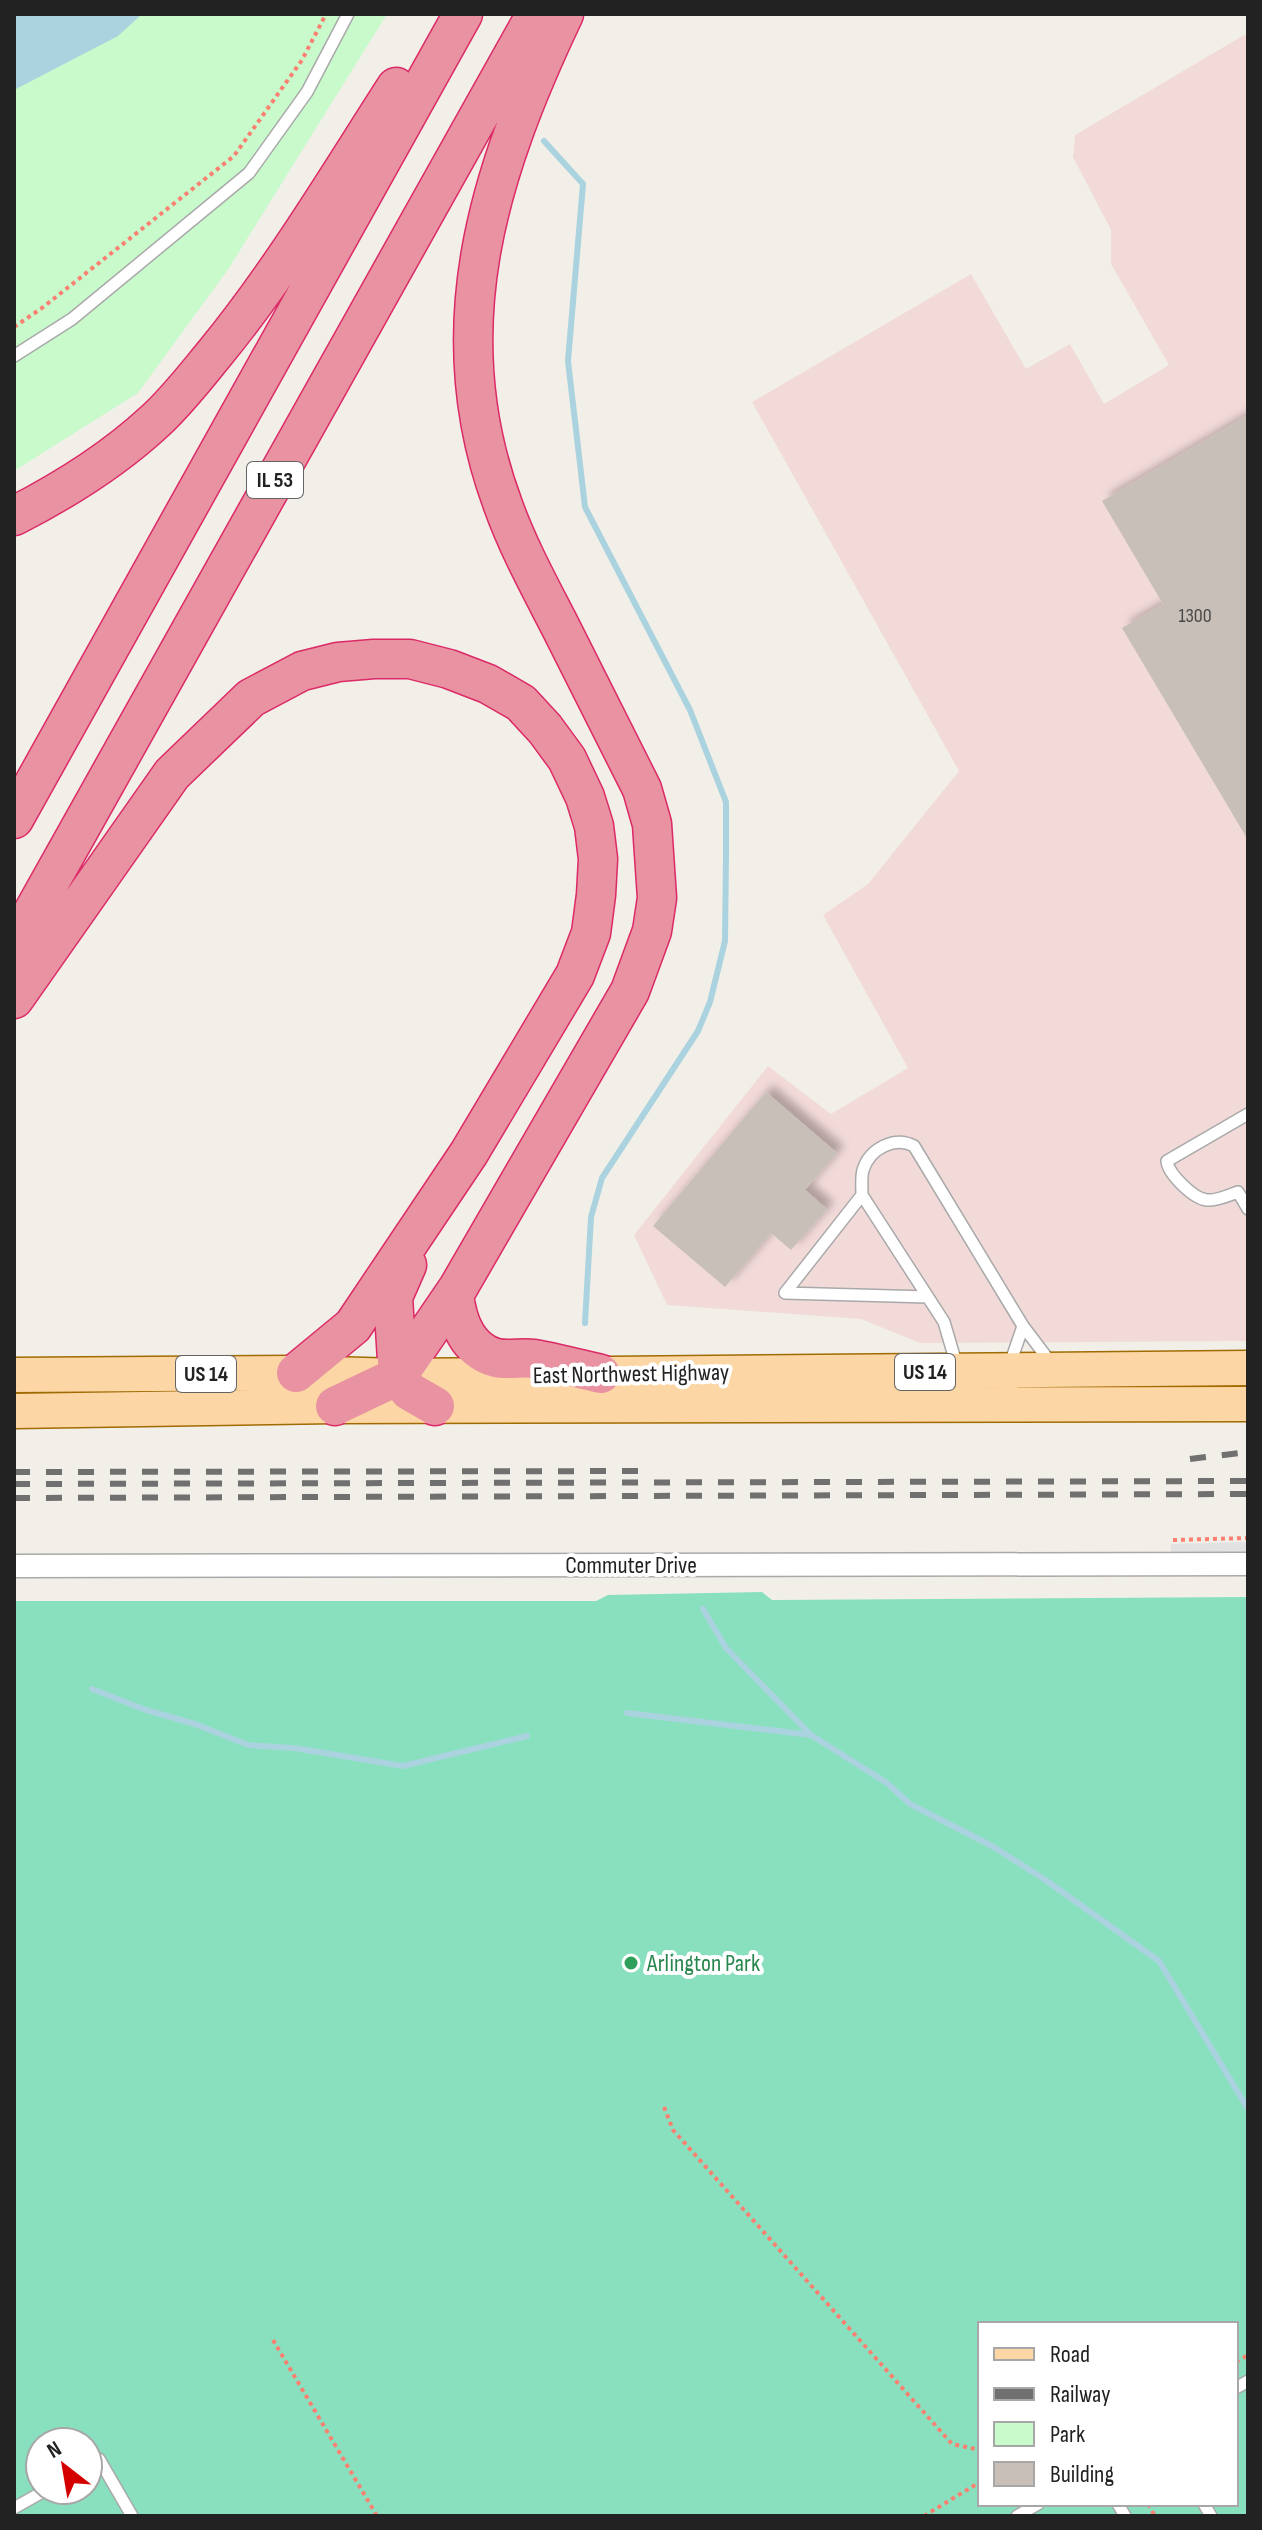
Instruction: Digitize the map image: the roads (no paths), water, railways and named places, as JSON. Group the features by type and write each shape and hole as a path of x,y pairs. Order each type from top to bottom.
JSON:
{"highway":[{"path":"14,516 59,493 111,457 156,420 201,371 254,305 443,14"},
{"name":"IL 53","path":"14,819 463,14"},
{"name":"IL 53","path":"14,946 536,14"},
{"path":"335,1406 398,1376 454,1294 630,991 652,931 657,898 652,824 642,789 516,538 486,453 477,405 473,298 482,239 514,130 564,14"},
{"path":"14,999 172,774 251,698 302,671 338,662 374,659 410,659 449,669 488,684 521,703 567,759 585,797 594,826 598,859 591,933 575,975 442,1194 353,1326 296,1373"},
{"path":"435,1406 409,1391 398,1376 393,1297 442,1194"},
{"path":"454,1294 456,1315 463,1331 478,1349 497,1358 532,1359 601,1374"}],"main road":[{"name":"East Northwest Highway","path":"14,1375 296,1373 398,1376 1248,1368"},
{"path":"940,1404 954,1372"},
{"name":"East Northwest Highway","path":"14,1411 335,1406 1248,1404"}],"street":[{"name":"Commuter Drive","path":"14,1566 1248,1564"}],"lane":[{"path":"14,356 72,319 249,173 307,92 348,14"},
{"path":"1248,1114 1167,1161 1167,1169 1202,1200 1238,1192 1248,1209"},
{"path":"954,1372 954,1356 944,1322 862,1195 863,1170 874,1153 890,1142 905,1141 914,1146 1023,1326 1056,1370"},
{"path":"862,1195 785,1293 928,1297"},
{"path":"1000,1371 1012,1358 1023,1326"},
{"path":"104,2468 132,2516"},
{"path":"1017,2516 1034,2506"}],"water":[{"path":"14,14 142,14 118,36 14,90"}],"waterway":[{"path":"544,141 583,184 568,361 585,507 690,710 726,802 725,941 710,1002 698,1031 602,1178 591,1217 585,1323"},
{"path":"703,1609 726,1648 811,1735 887,1783 910,1804 992,1846 1044,1879 1159,1961 1248,2109"},
{"path":"92,1689 248,1745 294,1748 403,1766 527,1736"},
{"path":"627,1713 811,1735"}],"railway":[{"path":"1190,1459 1248,1452"},
{"path":"14,1472 654,1471"},
{"path":"14,1484 1248,1481"},
{"path":"14,1498 1248,1494"}],"place":[{"name":"Arlington Park","path":"631,1963"}]}
